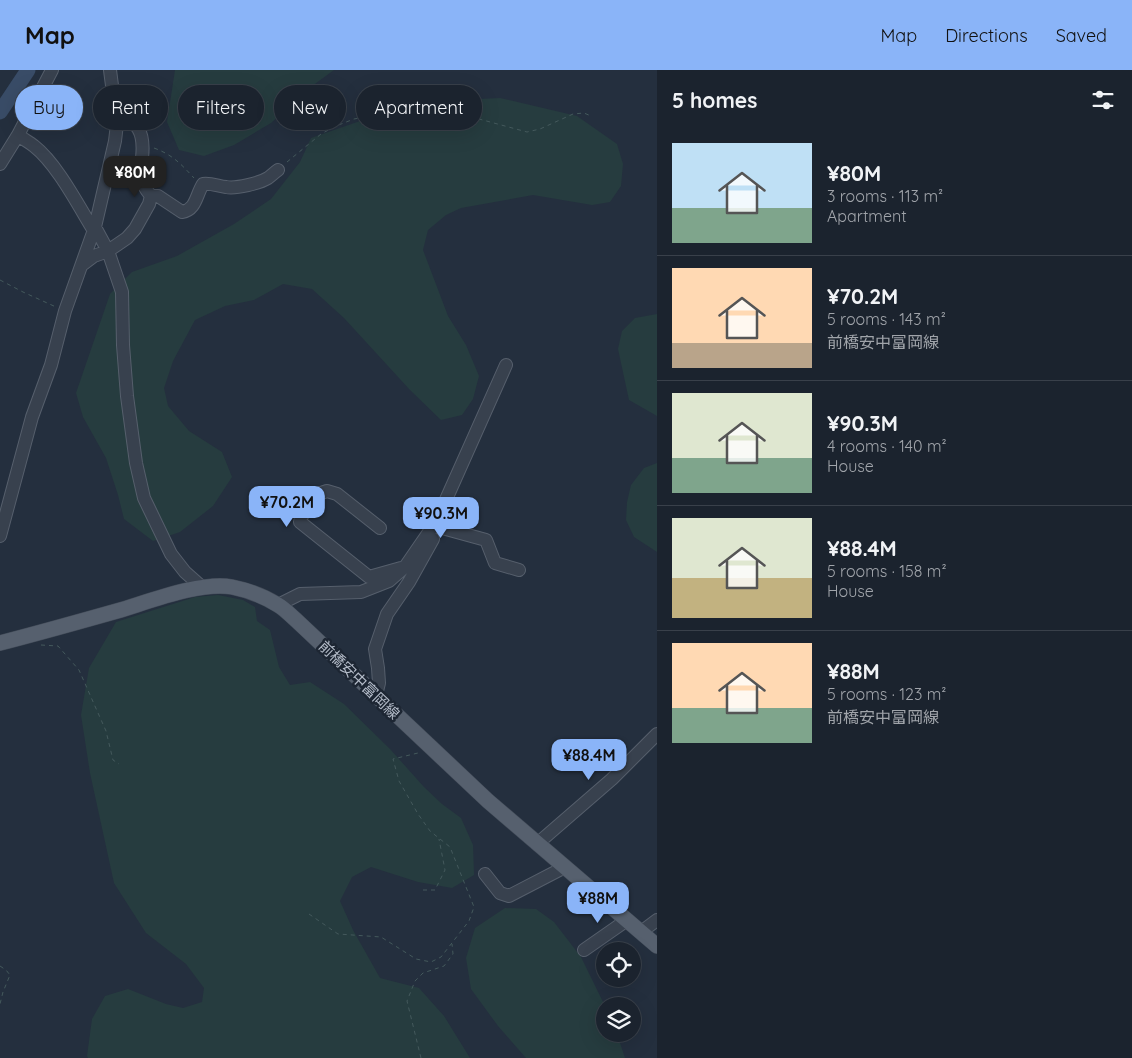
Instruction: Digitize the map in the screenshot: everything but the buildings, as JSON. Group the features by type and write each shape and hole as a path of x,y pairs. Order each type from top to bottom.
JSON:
{"main road":[{"name":"前橋安中富岡線","path":"0,643 182,592 216,586 232,587 250,592 278,606 296,620 488,801 657,946"}],"street":[{"path":"0,164 18,135 52,70"},
{"path":"110,70 112,85"},
{"path":"0,536 6,488 51,365 65,311 95,229 116,130"},
{"path":"82,265 94,256 108,251 128,238 149,204 151,196 141,180 143,140 139,130"},
{"path":"18,135 35,146 48,160 66,184 108,251 122,292 123,345 127,396 136,463 144,498 172,554 185,572 203,588"},
{"path":"151,196 158,196 182,212 188,211 192,208 203,184 208,183 228,188 240,186 258,182 278,170"},
{"path":"278,606 300,594 361,592 389,581 405,567 436,524 506,365"},
{"path":"380,528 337,494 327,491 318,494 301,517 300,522 369,577 405,567"},
{"path":"436,524 486,540 495,562 519,570"},
{"path":"376,695 379,684 375,649 387,614 409,582 433,540 436,524"},
{"path":"537,844 612,779 657,734"},
{"path":"485,874 500,893 509,896 565,867"},
{"path":"584,950 627,920"},
{"path":"641,932 657,920"}],"path":[{"path":"278,170 321,134 354,119 375,115 416,125 453,116 468,116 527,132 540,129 573,114 584,113 591,116"},
{"path":"143,140 148,145 166,152 196,180 203,184"},
{"path":"0,280 65,311"},
{"path":"40,644 58,646 79,670 106,731 113,760 119,764"},
{"path":"309,914 338,934 381,937 416,959 431,962 441,957 452,944 469,921 474,907 450,847 430,831 418,814 399,781 393,759 432,749"},
{"path":"423,890 435,890 445,870 439,838"},
{"path":"421,1058 406,1002 415,981 423,973 444,966 453,954 452,944"},
{"path":"0,966 10,975 0,1004"}],"green space":[{"path":"175,70 334,70 313,85 274,85 274,120 264,127 264,85 178,85 178,130 259,130 234,145 204,156 179,150 168,124"},
{"path":"500,98 577,116 617,144 623,164 621,186 610,202 592,205 533,195 461,208 446,215 428,230 423,250 448,316 466,345 479,376 473,399 462,415 441,420 410,390 344,318 312,289 283,284 254,300 225,306 195,320 173,361 164,388 168,406 189,431 222,452 232,477 213,506 180,532 153,541 124,519 106,458 83,417 76,393 110,294 132,272 177,256 234,224 271,199 300,162 311,138 334,130 346,130 346,126 356,122 356,130 482,130 482,99"},
{"path":"657,314 657,416 629,400 618,349 622,331 635,318"},
{"path":"657,463 657,552 634,537 626,520 627,502 631,485 644,468"},
{"path":"218,595 243,600 255,607 257,621 270,630 279,667 290,685 310,682 344,704 390,749 424,787 461,818 473,845 474,875 452,888 418,882 371,867 352,877 340,901 353,930 380,978 419,988 444,1016 470,1058 88,1058 92,1019 105,996 128,989 166,1004 183,1008 202,1002 204,988 186,964 146,933 114,883 90,773 81,715 89,668 116,622 195,597"},
{"path":"505,908 536,909 554,922 581,957 601,997 596,997 596,1042 620,1042 625,1058 526,1058 498,1026 471,989 466,958 475,928"}],"waterway":[{"path":"0,112 28,70"}]}
